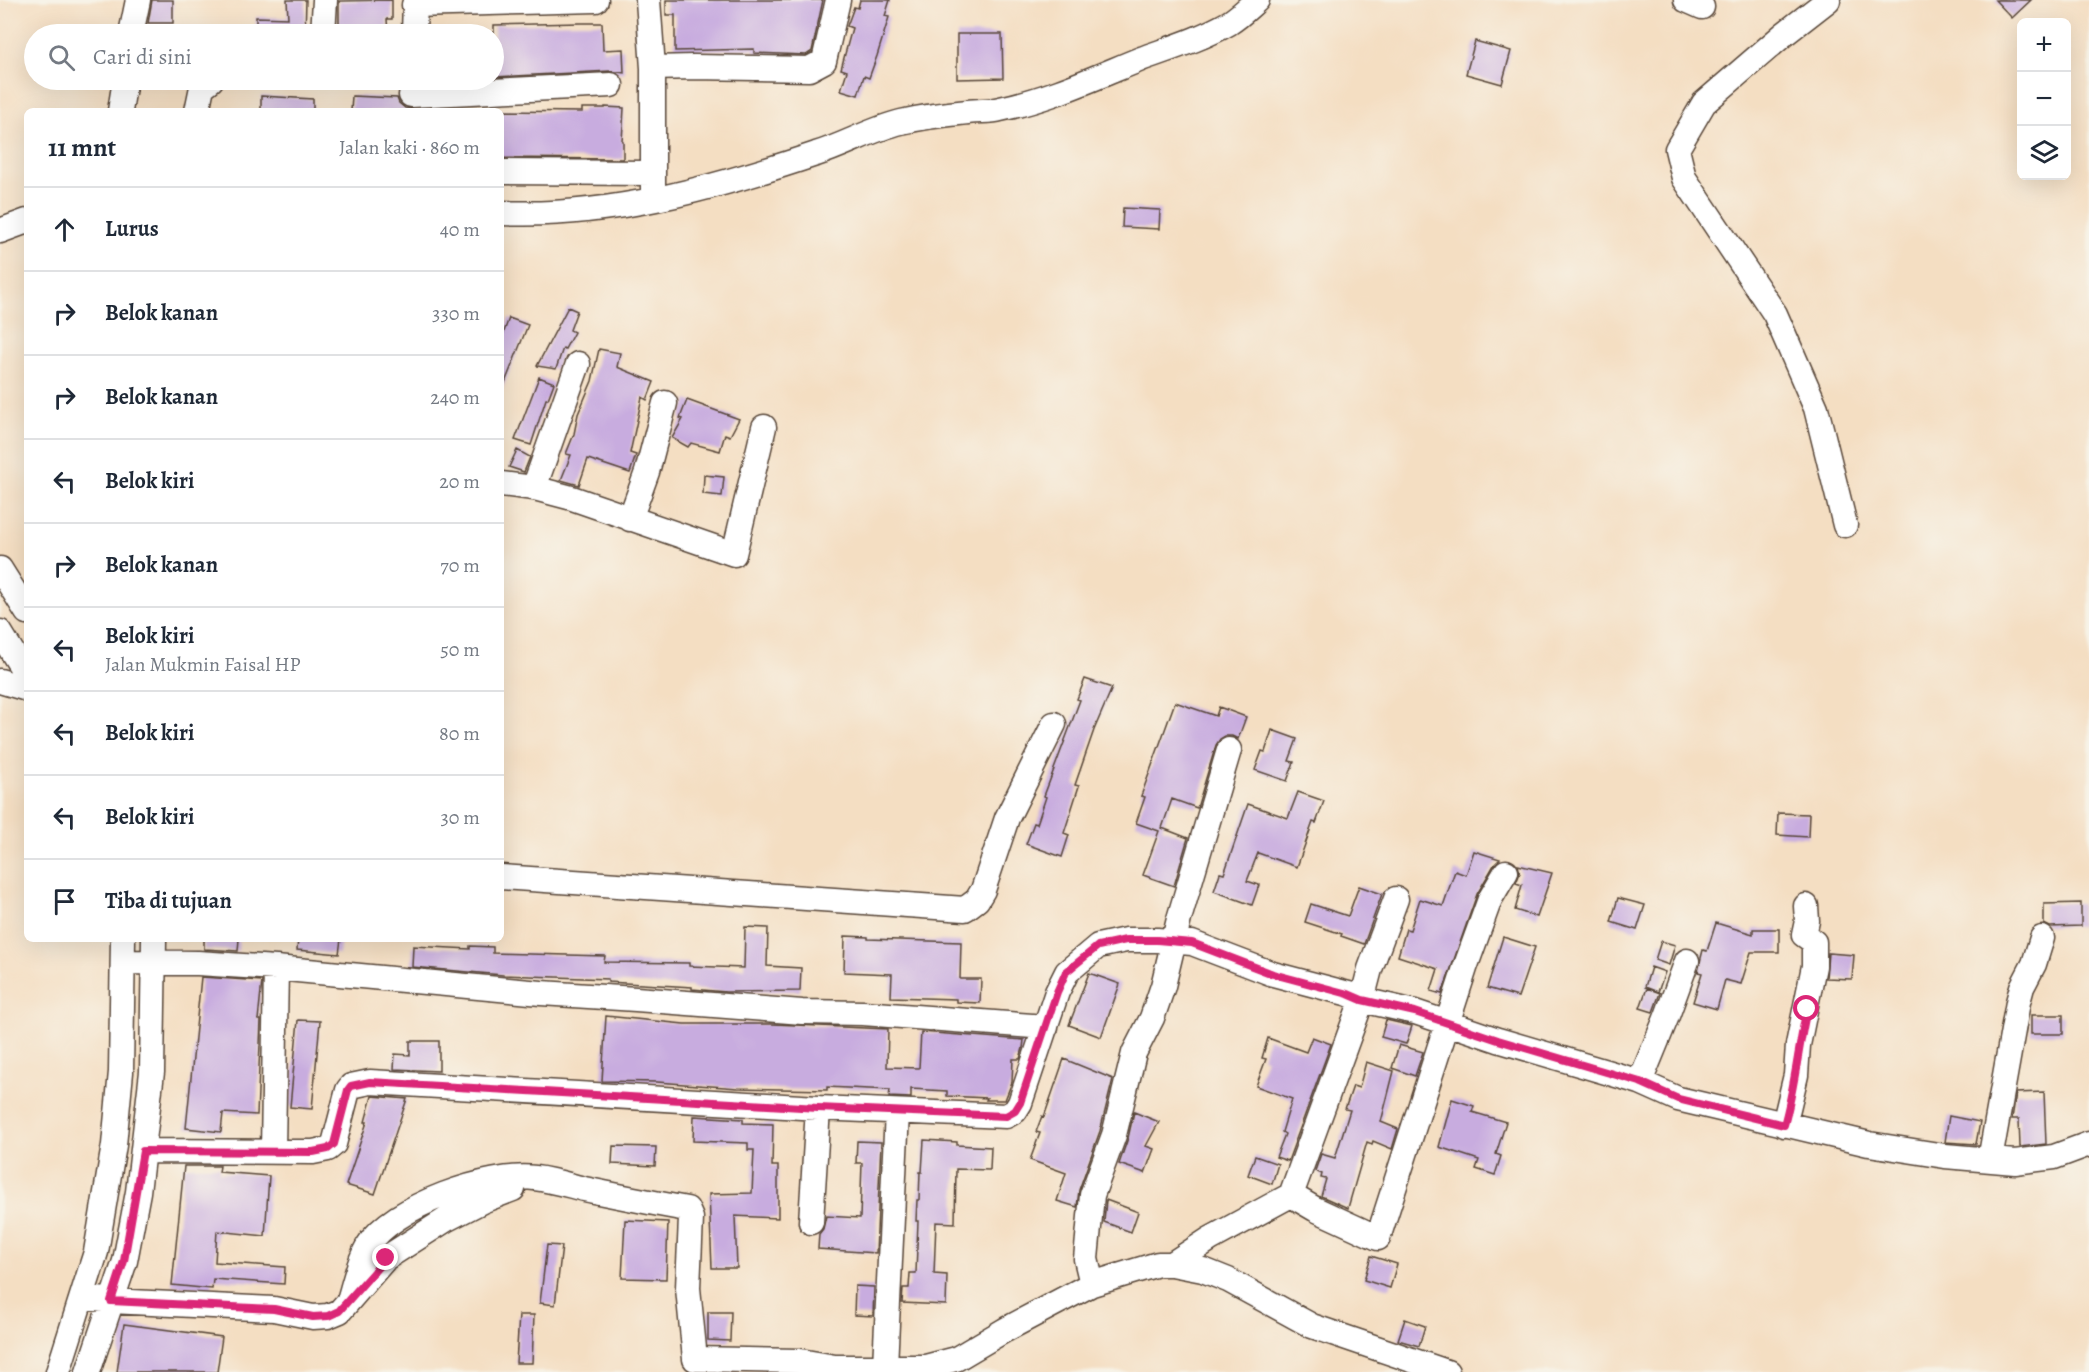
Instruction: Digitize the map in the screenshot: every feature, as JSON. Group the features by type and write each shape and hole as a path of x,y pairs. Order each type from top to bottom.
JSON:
{"street":[{"path":"133,24 138,0"},
{"path":"324,24 325,0"},
{"path":"414,24 414,2 596,0"},
{"path":"648,0 653,68 653,199"},
{"path":"653,68 809,69 824,61 838,0"},
{"path":"504,213 589,210 653,199 717,184 818,154 899,123 936,116 997,110 1054,94 1200,38 1231,22 1257,0"},
{"path":"1828,0 1783,35 1704,103 1677,149 1684,178 1775,314 1816,408 1845,525"},
{"path":"411,95 612,85"},
{"path":"120,108 123,90"},
{"path":"198,108 201,90"},
{"path":"504,172 652,172"},
{"path":"0,231 24,222"},
{"path":"534,488 578,364"},
{"path":"630,519 665,403"},
{"path":"504,484 534,488 572,498 734,554 764,427"},
{"path":"0,569 24,607"},
{"path":"0,632 24,671"},
{"path":"0,681 24,688"},
{"path":"504,877 965,909 977,900 983,890 1007,818 1054,724"},
{"path":"1092,1284 1086,1259 1092,1195 1114,1135 1134,1053 1152,1018 1229,750"},
{"path":"1291,1195 1315,1209 1378,1238 1465,968 1490,899 1506,872"},
{"path":"1172,1264 1210,1239 1291,1195 1396,899"},
{"path":"1784,1125 1796,1075 1798,1045 1814,966 1814,942 1804,935 1807,921 1806,906"},
{"path":"1990,1160 2018,1002 2042,938"},
{"path":"143,1151 313,1152 328,1149 334,1144 348,1090 351,1086 370,1082 818,1108 1006,1116 1015,1111 1020,1103 1057,992 1066,972 1098,946 1126,940 1192,943 1273,974 1348,994 1362,1000 1415,1012 1640,1082 1678,1099 1869,1144 1945,1156 2015,1162 2054,1157 2089,1144"},
{"path":"58,1372 96,1252 114,1145 121,1072 123,951 154,951 198,963 276,968 541,993 1047,1027"},
{"path":"88,1372 124,1261 143,1151 152,1072 154,951"},
{"path":"1640,1082 1686,961"},
{"path":"273,1150 276,968"},
{"path":"811,1222 818,1108"},
{"path":"885,1366 897,1112"},
{"path":"82,1297 111,1301 274,1309 313,1317 328,1316 339,1311 350,1297 369,1244 395,1219 433,1198 500,1178 534,1178 687,1209 691,1218 688,1288 695,1359 800,1361 835,1367 925,1367 956,1359 1092,1284 1158,1264 1172,1264 1203,1270 1228,1280 1312,1326 1447,1372"}],"building":[{"path":"152,0 173,0 173,23 148,23"},
{"path":"287,0 306,0 305,24 256,24 256,17 288,18"},
{"path":"392,0 392,19 387,19 387,24 339,24 339,1"},
{"path":"666,0 823,0 812,51 806,55 754,53 754,49 675,51 675,15 666,15"},
{"path":"860,0 890,0 885,16 889,17 877,56 869,78 864,76 858,95 841,90 847,71 841,69 852,28 847,26 854,7 858,8"},
{"path":"1995,0 2031,0 2012,18"},
{"path":"602,23 603,50 623,49 624,73 610,71 504,76 504,25"},
{"path":"957,34 1002,34 1003,78 957,79"},
{"path":"1475,41 1511,51 1502,84 1466,74"},
{"path":"261,96 313,99 313,108 261,108"},
{"path":"352,96 397,98 405,108 351,108"},
{"path":"582,108 624,108 623,159 504,158 504,111 582,112"},
{"path":"1123,208 1160,210 1159,229 1122,227"},
{"path":"568,307 577,311 570,330 574,332 565,349 563,348 556,369 537,366"},
{"path":"509,318 528,325 504,385 504,332"},
{"path":"599,349 620,353 617,367 654,382 647,400 642,397 630,453 636,455 630,473 588,459 579,485 561,480 571,455 566,454 574,434 578,414 592,381"},
{"path":"539,377 554,383 546,399 531,445 515,440"},
{"path":"687,400 739,419 730,436 725,434 720,451 691,443 688,447 672,438 683,419 680,418"},
{"path":"517,450 530,457 524,472 509,467"},
{"path":"704,475 724,477 722,496 703,494"},
{"path":"1085,679 1112,688 1094,730 1075,785 1079,786 1064,833 1069,835 1062,857 1026,844 1034,823 1037,824 1046,797 1044,796 1080,700 1077,699"},
{"path":"1175,702 1216,716 1219,707 1246,717 1238,739 1225,736 1216,745 1197,808 1172,799 1162,828 1188,838 1174,886 1143,875 1159,831 1136,823 1145,797 1141,796"},
{"path":"1272,730 1297,739 1289,761 1294,762 1287,781 1255,770 1262,751 1265,752"},
{"path":"1298,792 1324,801 1316,823 1313,822 1297,867 1258,853 1247,881 1259,885 1252,905 1214,891 1220,873 1224,874 1248,804 1288,818"},
{"path":"1778,813 1809,814 1808,837 1777,835"},
{"path":"1474,851 1500,859 1477,894 1442,994 1431,991 1438,969 1398,956 1406,929 1410,930 1420,899 1443,906 1455,871 1466,875"},
{"path":"1518,865 1552,873 1537,917 1515,910 1522,885 1516,883 1520,873"},
{"path":"1359,886 1382,894 1364,944 1305,922 1311,904 1348,916"},
{"path":"1618,898 1645,905 1637,930 1611,922"},
{"path":"2081,903 2081,926 2050,927 2044,924 2044,904"},
{"path":"1716,923 1753,934 1753,929 1779,929 1779,952 1751,952 1741,984 1725,980 1717,1009 1693,1002 1702,973 1698,972 1703,950 1707,951"},
{"path":"745,927 768,928 767,966 801,968 800,991 726,992 692,989 692,987 608,982 608,979 503,975 412,967 413,946 470,949 470,946 493,947 493,953 605,956 604,962 689,963 689,966 744,968"},
{"path":"845,936 868,937 868,939 961,942 960,979 981,979 980,1003 956,1002 956,999 891,997 892,974 844,972"},
{"path":"1503,937 1535,947 1518,997 1487,988"},
{"path":"1661,941 1675,945 1669,965 1655,960"},
{"path":"204,942 239,942 238,951 204,949"},
{"path":"298,942 341,942 339,954 297,950"},
{"path":"1828,953 1854,955 1852,979 1826,978"},
{"path":"1651,967 1665,972 1658,992 1645,987"},
{"path":"1089,973 1120,984 1101,1037 1069,1025"},
{"path":"201,977 262,981 258,1020 261,1020 257,1115 223,1113 221,1132 186,1128"},
{"path":"1647,988 1660,993 1653,1012 1640,1008"},
{"path":"2031,1015 2063,1015 2063,1034 2031,1034"},
{"path":"606,1016 684,1024 772,1024 888,1029 887,1067 919,1068 921,1032 1024,1040 1020,1059 1013,1059 1012,1082 1005,1100 947,1096 947,1091 911,1089 911,1098 889,1097 890,1090 827,1087 827,1090 738,1088 657,1082 602,1081"},
{"path":"298,1020 320,1021 312,1109 290,1107"},
{"path":"1386,1020 1412,1026 1406,1044 1381,1037"},
{"path":"1312,1037 1331,1044 1288,1161 1276,1157 1285,1134 1282,1132 1292,1099 1256,1086 1266,1059 1262,1058 1268,1038 1306,1052"},
{"path":"410,1041 439,1041 439,1071 394,1069 395,1054 410,1055"},
{"path":"1399,1045 1423,1052 1415,1076 1392,1068"},
{"path":"1064,1059 1113,1079 1100,1131 1079,1190 1077,1207 1057,1201 1066,1173 1030,1160 1040,1133 1036,1132 1042,1116 1044,1117"},
{"path":"1366,1062 1394,1071 1381,1122 1398,1129 1392,1149 1373,1141 1372,1144 1367,1142 1348,1208 1321,1196 1326,1179 1321,1178 1322,1174 1315,1171 1321,1154 1335,1158 1350,1110 1345,1109 1353,1086 1359,1088"},
{"path":"2044,1092 2046,1144 2020,1147 2019,1119 2012,1119 2016,1093"},
{"path":"372,1096 407,1099 375,1194 346,1185 367,1122 365,1122"},
{"path":"1452,1099 1474,1106 1472,1112 1506,1122 1496,1154 1501,1156 1495,1175 1476,1169 1479,1160 1439,1147"},
{"path":"1134,1112 1159,1122 1146,1146 1154,1149 1145,1173 1119,1164"},
{"path":"694,1116 743,1119 743,1123 773,1124 772,1166 778,1166 778,1218 735,1216 737,1268 712,1268 709,1194 752,1193 754,1150 748,1150 748,1143 693,1141"},
{"path":"1949,1116 1980,1122 1976,1144 1945,1142"},
{"path":"924,1140 991,1147 990,1170 956,1169 955,1223 936,1222 934,1274 947,1275 946,1305 902,1303 903,1288 909,1288 910,1273 916,1273 917,1200 919,1200"},
{"path":"857,1141 881,1142 876,1253 818,1249 819,1234 823,1229 826,1216 860,1218 862,1163 856,1163"},
{"path":"613,1146 656,1147 655,1166 612,1164"},
{"path":"1255,1156 1278,1164 1272,1184 1248,1175"},
{"path":"184,1166 220,1166 219,1172 269,1176 265,1236 217,1231 215,1262 285,1267 284,1284 213,1279 212,1289 172,1285"},
{"path":"1106,1200 1138,1212 1131,1232 1104,1222"},
{"path":"625,1220 668,1222 666,1279 622,1278"},
{"path":"547,1245 562,1246 555,1305 540,1303"},
{"path":"1371,1256 1397,1264 1390,1288 1364,1280"},
{"path":"855,1286 874,1287 873,1316 854,1315"},
{"path":"708,1312 731,1312 730,1341 708,1340"},
{"path":"519,1315 534,1315 532,1363 516,1363"},
{"path":"1405,1319 1425,1326 1419,1346 1398,1340"},
{"path":"124,1324 222,1337 217,1372 117,1372"}],"route":[{"path":"386,1258 339,1311 328,1316 313,1317 274,1309 111,1301 124,1261 138,1192 143,1151 313,1152 328,1149 334,1144 348,1090 351,1086 370,1082 818,1108 1006,1116 1015,1111 1020,1103 1057,992 1066,972 1098,946 1126,940 1192,943 1273,974 1348,994 1362,1000 1415,1012 1498,1040 1640,1082 1678,1099 1784,1125 1796,1075 1798,1045 1807,1009"}]}
